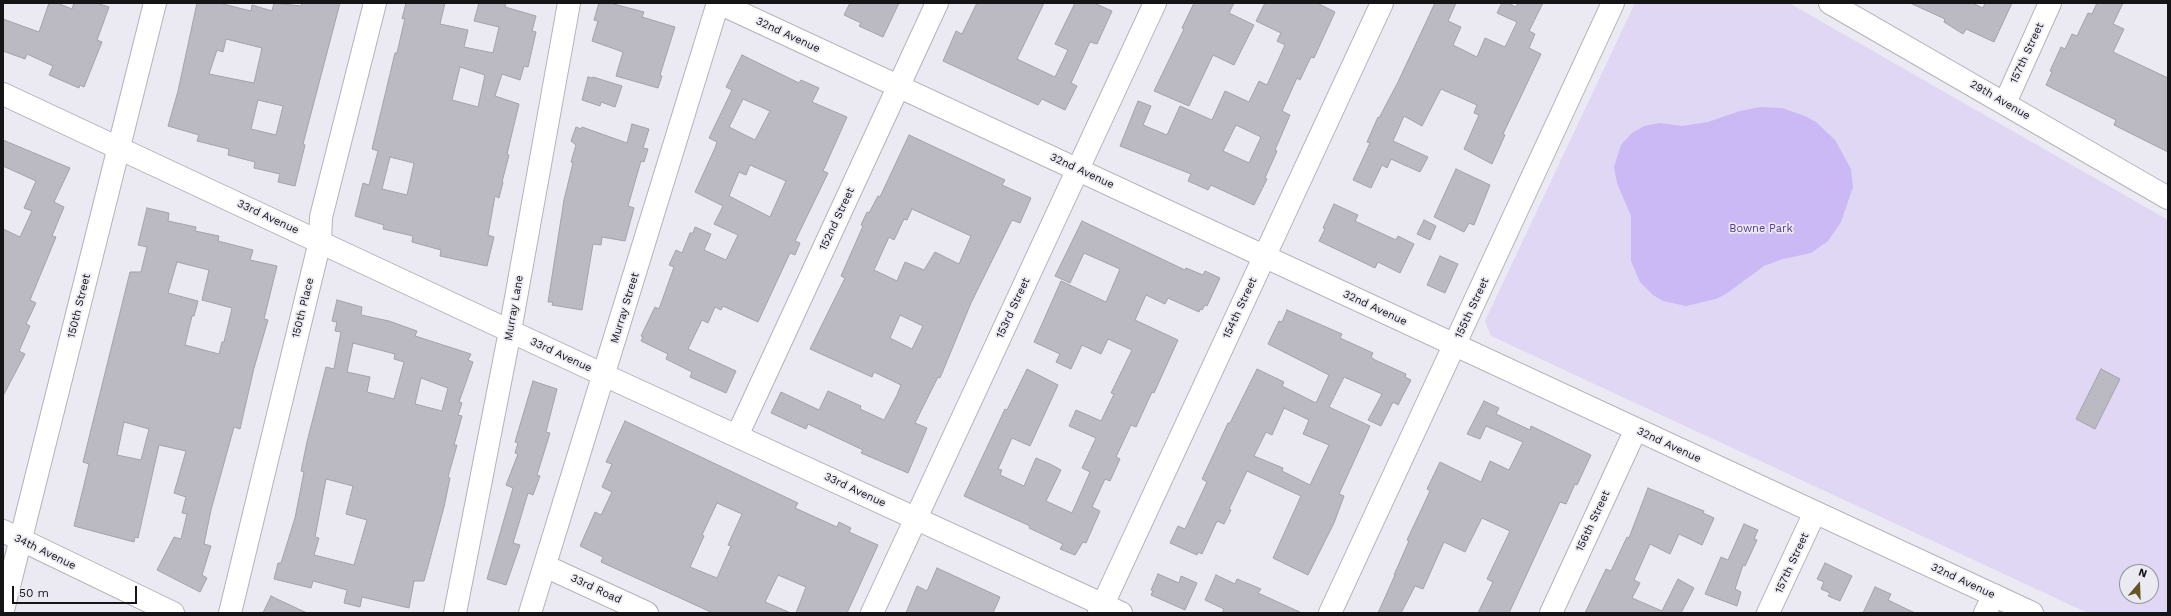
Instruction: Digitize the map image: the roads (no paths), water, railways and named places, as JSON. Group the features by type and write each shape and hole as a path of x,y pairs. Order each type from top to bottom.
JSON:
{"street":[{"name":"150th Street","path":"3,610 12,536 119,147 155,3"},
{"name":"150th Place","path":"230,613 320,241 321,218 375,3"},
{"name":"Murray Lane","path":"455,613 510,331 569,3"},
{"name":"32nd Avenue","path":"718,3 1815,512 1990,604 2032,613"},
{"name":"Murray Street","path":"530,613 718,3"},
{"name":"152nd Street","path":"737,436 937,3"},
{"name":"153rd Street","path":"872,613 1155,3"},
{"name":"154th Street","path":"1107,610 1264,256 1382,3"},
{"name":"155th Street","path":"1330,613 1613,3"},
{"name":"29th Avenue","path":"1831,3 2168,198"},
{"name":"157th Street","path":"2005,103 2050,3"},
{"name":"33rd Avenue","path":"3,94 604,375 916,518 1107,610"},
{"name":"156th Street","path":"1551,613 1636,429"},
{"name":"157th Street","path":"1768,613 1815,512"},
{"name":"34th Avenue","path":"12,536 173,613"},
{"name":"33rd Road","path":"545,566 647,613"}],"park label":[{"name":"Bowne Park","path":"1761,229"}]}
